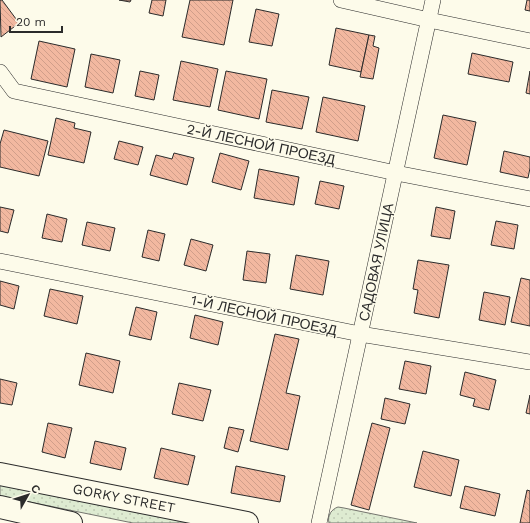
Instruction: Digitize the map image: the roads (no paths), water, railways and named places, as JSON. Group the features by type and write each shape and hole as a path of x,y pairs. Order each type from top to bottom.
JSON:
{"main road":[{"name":"GORKY STREET","path":"0,474 247,523"},
{"path":"0,508 71,523"}],"street":[{"path":"341,0 530,41"},
{"name":"САДОВАЯ УЛИЦА","path":"319,523 433,0"},
{"name":"2-Й ЛЕСНОЙ ПРОЕЗД","path":"0,72 14,91 396,173 530,199"},
{"name":"1-Й ЛЕСНОЙ ПРОЕЗД","path":"0,260 360,334 530,362"}]}
